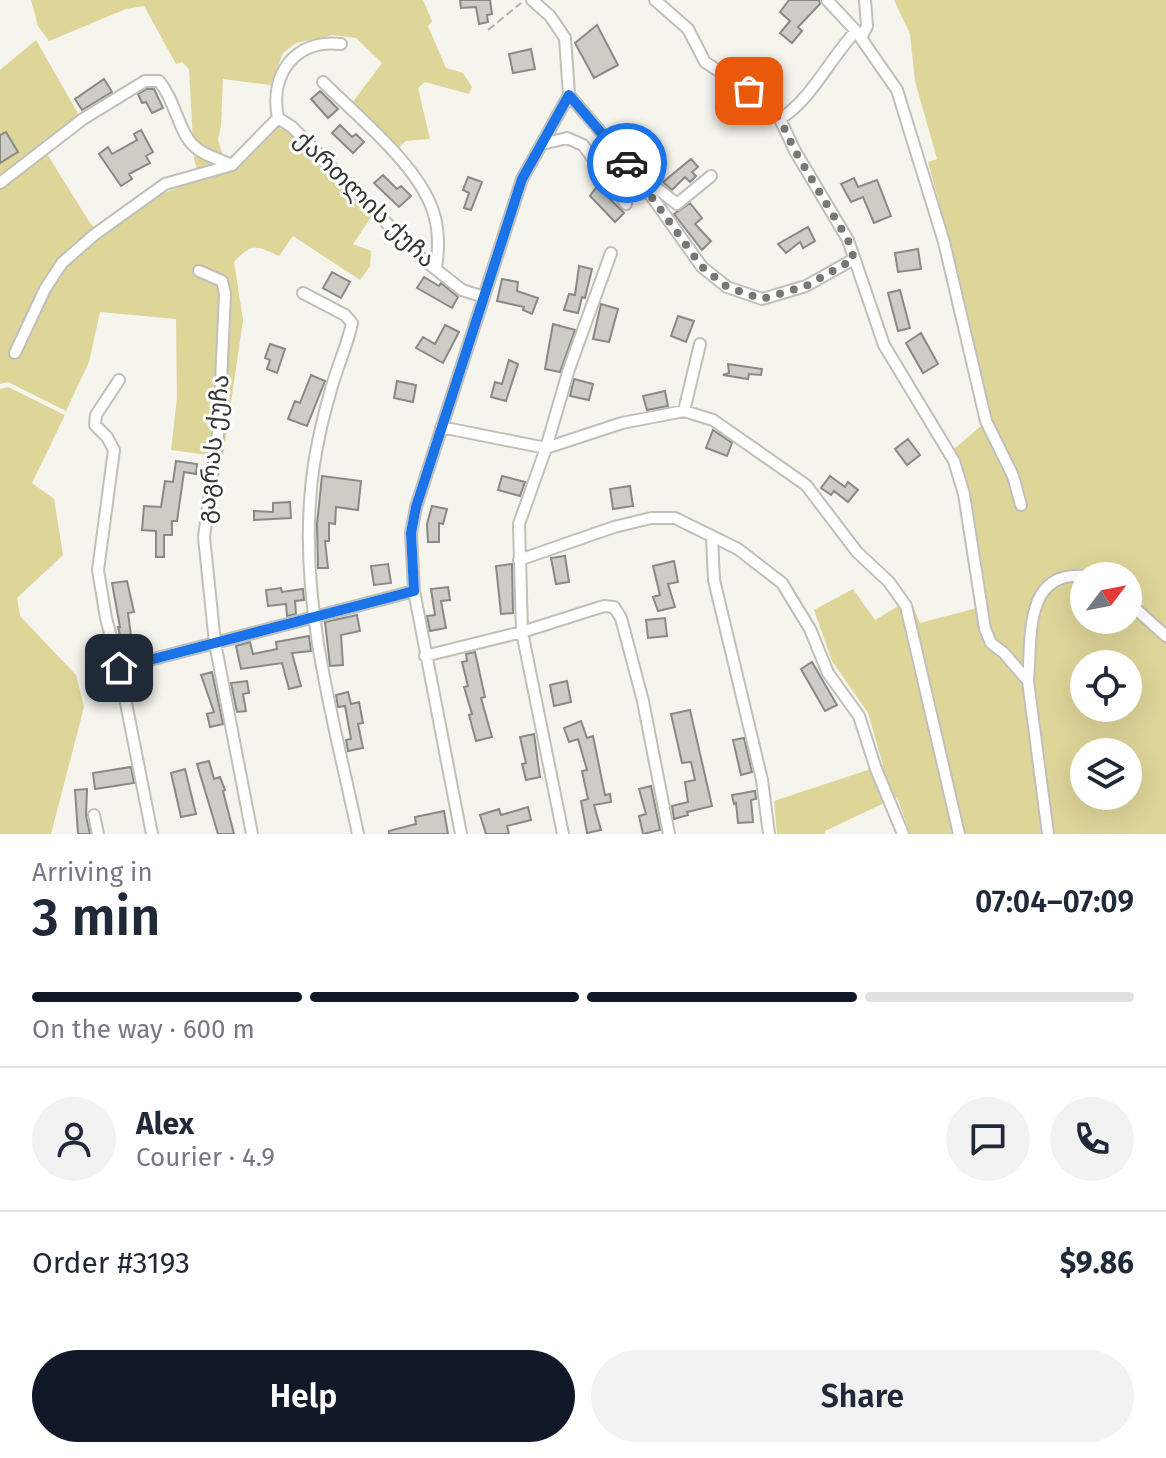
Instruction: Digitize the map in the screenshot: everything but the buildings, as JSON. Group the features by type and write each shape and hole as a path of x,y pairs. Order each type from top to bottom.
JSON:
{"street":[{"path":"461,834 414,591 411,533 441,427 522,179 569,95 565,38 550,16 532,0"},
{"path":"655,0 688,29 705,62 749,91 780,119 795,151 848,240 884,345 954,461 964,494 985,629 991,643 1028,681"},
{"path":"827,0 859,34 897,90 944,242 986,421 1013,476 1021,505"},
{"path":"780,119 794,110 839,49 867,26 865,0"},
{"path":"278,118 275,105 281,76 290,60 323,42 341,44"},
{"path":"0,183 83,119 145,81 159,81 169,93 191,143 203,153 232,165"},
{"path":"323,82 415,175 434,212 438,252 436,267"},
{"path":"569,95 630,166 702,267 727,287 762,299 806,286 854,259"},
{"name":"ქართლის ქუჩა","path":"232,165 278,118 292,127 418,255 462,290 484,297"},
{"path":"542,144 567,138 583,145 626,204"},
{"path":"15,353 45,289 62,263 94,235 165,184 232,165"},
{"path":"630,166 677,204 711,176"},
{"path":"563,834 522,632 519,524 569,369 611,253"},
{"name":"გაგრას ქუჩა","path":"199,271 222,281 225,294 219,426 204,537 215,643"},
{"path":"303,293 345,315 352,323 329,394 315,460 310,501 308,580 358,834"},
{"path":"684,411 700,344"},
{"path":"119,380 96,415 95,425 114,450 98,570 152,834"},
{"path":"441,427 546,448 622,423 684,411 713,420 806,485 857,552 889,582 906,606 959,834"},
{"path":"519,560 614,527 651,518 675,518 738,549 782,583 810,629 828,673 859,716 876,769 903,834"},
{"path":"712,537 714,580 762,780 769,834"},
{"path":"1048,834 1028,681 1035,609 1040,594 1049,583 1062,576 1070,576"},
{"path":"119,668 414,591"},
{"path":"425,656 522,632 604,606 614,607 621,618 643,701 669,834"},
{"path":"1142,615 1166,636"},
{"path":"215,643 252,834"},
{"path":"94,815 98,834"}],"path":[{"path":"488,30 525,0"}],"shaded area":[{"path":"31,0 423,0 432,21 428,26 446,68 463,73 472,87 469,94 425,82 418,88 430,139 406,141 397,149 352,103 382,63 356,38 332,35 296,43 283,53 271,85 223,79 218,140 223,156 235,171 278,128 290,131 372,216 353,244 371,251 370,266 360,280 293,236 279,256 255,248 246,251 234,262 243,320 223,457 171,450 177,398 176,319 100,312 89,362 66,411 8,382 0,384 0,70 36,40 84,124 47,154 90,223 103,236 164,193 200,179 194,159 189,69 182,62 176,64 144,6 126,9 49,41 38,26"},
{"path":"894,0 1166,0 1166,834 910,834 897,797 825,831 825,834 777,834 774,801 883,765 868,713 832,661 814,610 853,589 875,620 910,599 920,623 988,605 970,490 954,449 989,419 958,272 928,162 937,159 915,81 910,34"},
{"path":"8,387 65,415 32,483 54,499 63,555 17,598 20,616 76,675 84,707 51,834 0,834 0,389"}],"way so far":[{"path":"627,163 702,267 727,287 762,299 806,286 854,259 848,240 795,151 780,119 749,91"}],"route":[{"path":"119,668 414,591 411,533 416,507 522,179 569,95 627,163"}]}
